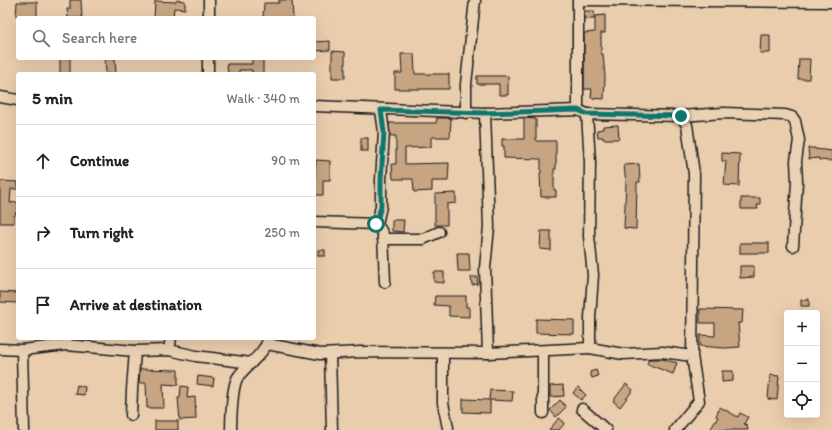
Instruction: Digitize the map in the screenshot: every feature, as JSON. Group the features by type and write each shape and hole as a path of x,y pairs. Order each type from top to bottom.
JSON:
{"street":[{"path":"209,0 209,16"},
{"path":"466,113 466,84 475,0"},
{"path":"578,0 582,112 590,162 589,236 593,275 590,318 590,348"},
{"path":"582,0 832,2"},
{"path":"208,60 208,72"},
{"path":"0,97 16,100"},
{"path":"316,106 466,113 582,112 681,116 724,113 785,115 792,117 799,140 796,161 797,182 793,246"},
{"path":"376,224 381,206 384,132 381,110"},
{"path":"485,113 489,226 485,268 488,353"},
{"path":"675,430 699,400 692,356 694,174 687,125 681,116"},
{"path":"316,222 376,224"},
{"path":"376,224 383,234 385,282"},
{"path":"383,239 423,239 439,232"},
{"path":"169,350 171,340"},
{"path":"0,349 22,350 66,341 135,351 169,350 232,362 251,363"},
{"path":"237,378 268,341 320,354 361,352 488,353 590,348 623,354 662,352 692,356"},
{"path":"22,350 24,430"},
{"path":"543,350 544,413"},
{"path":"131,415 135,351"},
{"path":"443,353 443,403 448,428"},
{"path":"330,354 332,430"},
{"path":"231,430 232,409 237,378 232,362"},
{"path":"582,409 606,430"}],"building":[{"path":"70,0 81,0 82,16 68,16 67,9 70,9"},
{"path":"177,0 185,1 185,9 174,8 173,16 154,16 155,1 176,2"},
{"path":"279,0 292,0 293,16 263,16 264,3 279,3"},
{"path":"17,2 37,2 37,16 16,16"},
{"path":"584,11 594,11 594,19 584,19"},
{"path":"605,15 605,33 601,33 601,54 603,54 605,77 604,99 591,98 592,89 584,89 584,33 595,32 595,16"},
{"path":"761,35 770,35 770,53 760,53"},
{"path":"330,41 330,50 316,51 316,42"},
{"path":"332,51 345,52 345,78 332,78"},
{"path":"401,54 414,54 415,74 449,74 449,89 395,89 395,73 402,73"},
{"path":"799,59 810,59 809,79 798,79"},
{"path":"60,60 70,60 70,72 60,72"},
{"path":"105,60 115,60 116,72 106,72"},
{"path":"252,60 263,60 263,72 239,70 239,72 228,72 227,64 252,64"},
{"path":"477,76 508,76 508,95 499,95 499,84 477,84"},
{"path":"437,118 451,118 450,137 431,137 431,147 405,148 405,164 449,163 448,181 432,181 432,191 414,192 413,179 393,179 392,164 396,164 396,136 390,136 389,123 436,123"},
{"path":"524,118 536,119 536,141 556,141 554,190 556,190 556,197 541,197 541,159 504,158 504,146 502,146 502,139 524,139"},
{"path":"618,125 619,139 603,139 603,137 598,137 597,130 603,129 603,126"},
{"path":"361,138 368,138 368,151 361,151"},
{"path":"808,148 832,151 832,161 819,160 819,158 809,159"},
{"path":"722,153 740,154 739,186 724,185 726,161 722,161"},
{"path":"316,160 330,161 330,180 323,180 323,195 316,195"},
{"path":"639,164 640,182 637,182 636,229 624,228 626,183 624,165"},
{"path":"0,181 16,182 16,189 11,189 10,203 16,202 14,223 0,223"},
{"path":"456,193 456,203 447,204 447,225 435,225 435,194"},
{"path":"741,198 760,198 760,205 757,205 758,209 741,209"},
{"path":"392,220 404,220 403,232 392,231"},
{"path":"541,231 551,231 551,250 540,249"},
{"path":"740,243 769,243 769,253 740,253"},
{"path":"318,250 325,250 325,256 318,256"},
{"path":"457,253 469,253 470,271 458,271"},
{"path":"740,266 754,266 754,277 740,278"},
{"path":"434,272 444,272 444,283 434,282"},
{"path":"471,277 477,277 478,284 472,285"},
{"path":"0,292 16,293 16,303 0,302"},
{"path":"435,296 466,296 466,307 469,307 469,317 449,316 449,306 434,305"},
{"path":"809,299 809,306 801,306 801,300"},
{"path":"700,309 743,310 742,323 738,323 740,347 724,348 700,346 700,335 715,336 715,323 700,323"},
{"path":"536,319 574,320 574,334 536,333"},
{"path":"649,359 662,359 677,363 673,374 647,364"},
{"path":"140,369 178,370 178,385 163,384 164,408 147,408 146,383 139,383"},
{"path":"596,370 598,376 592,378 590,372"},
{"path":"722,371 733,371 733,381 722,382"},
{"path":"770,375 779,376 777,400 768,399"},
{"path":"198,376 214,378 213,386 197,384"},
{"path":"626,384 633,390 620,407 613,401"},
{"path":"77,385 85,387 84,395 75,394"},
{"path":"563,385 564,396 550,397 550,386"},
{"path":"181,386 188,387 187,398 195,397 196,419 180,420 178,398 180,398"},
{"path":"578,387 586,395 581,400 573,393"},
{"path":"490,390 513,391 512,401 490,400 490,413 463,412 463,399 489,400"},
{"path":"560,400 566,407 556,417 550,410"},
{"path":"720,407 738,417 740,413 748,417 744,424 747,425 748,430 710,430 718,417 716,416"},
{"path":"559,418 565,423 559,430 549,430"},
{"path":"155,421 178,421 178,430 155,430"}],"route":[{"path":"376,224 381,206 384,132 381,110 485,113 578,110 587,114 681,116"}]}
